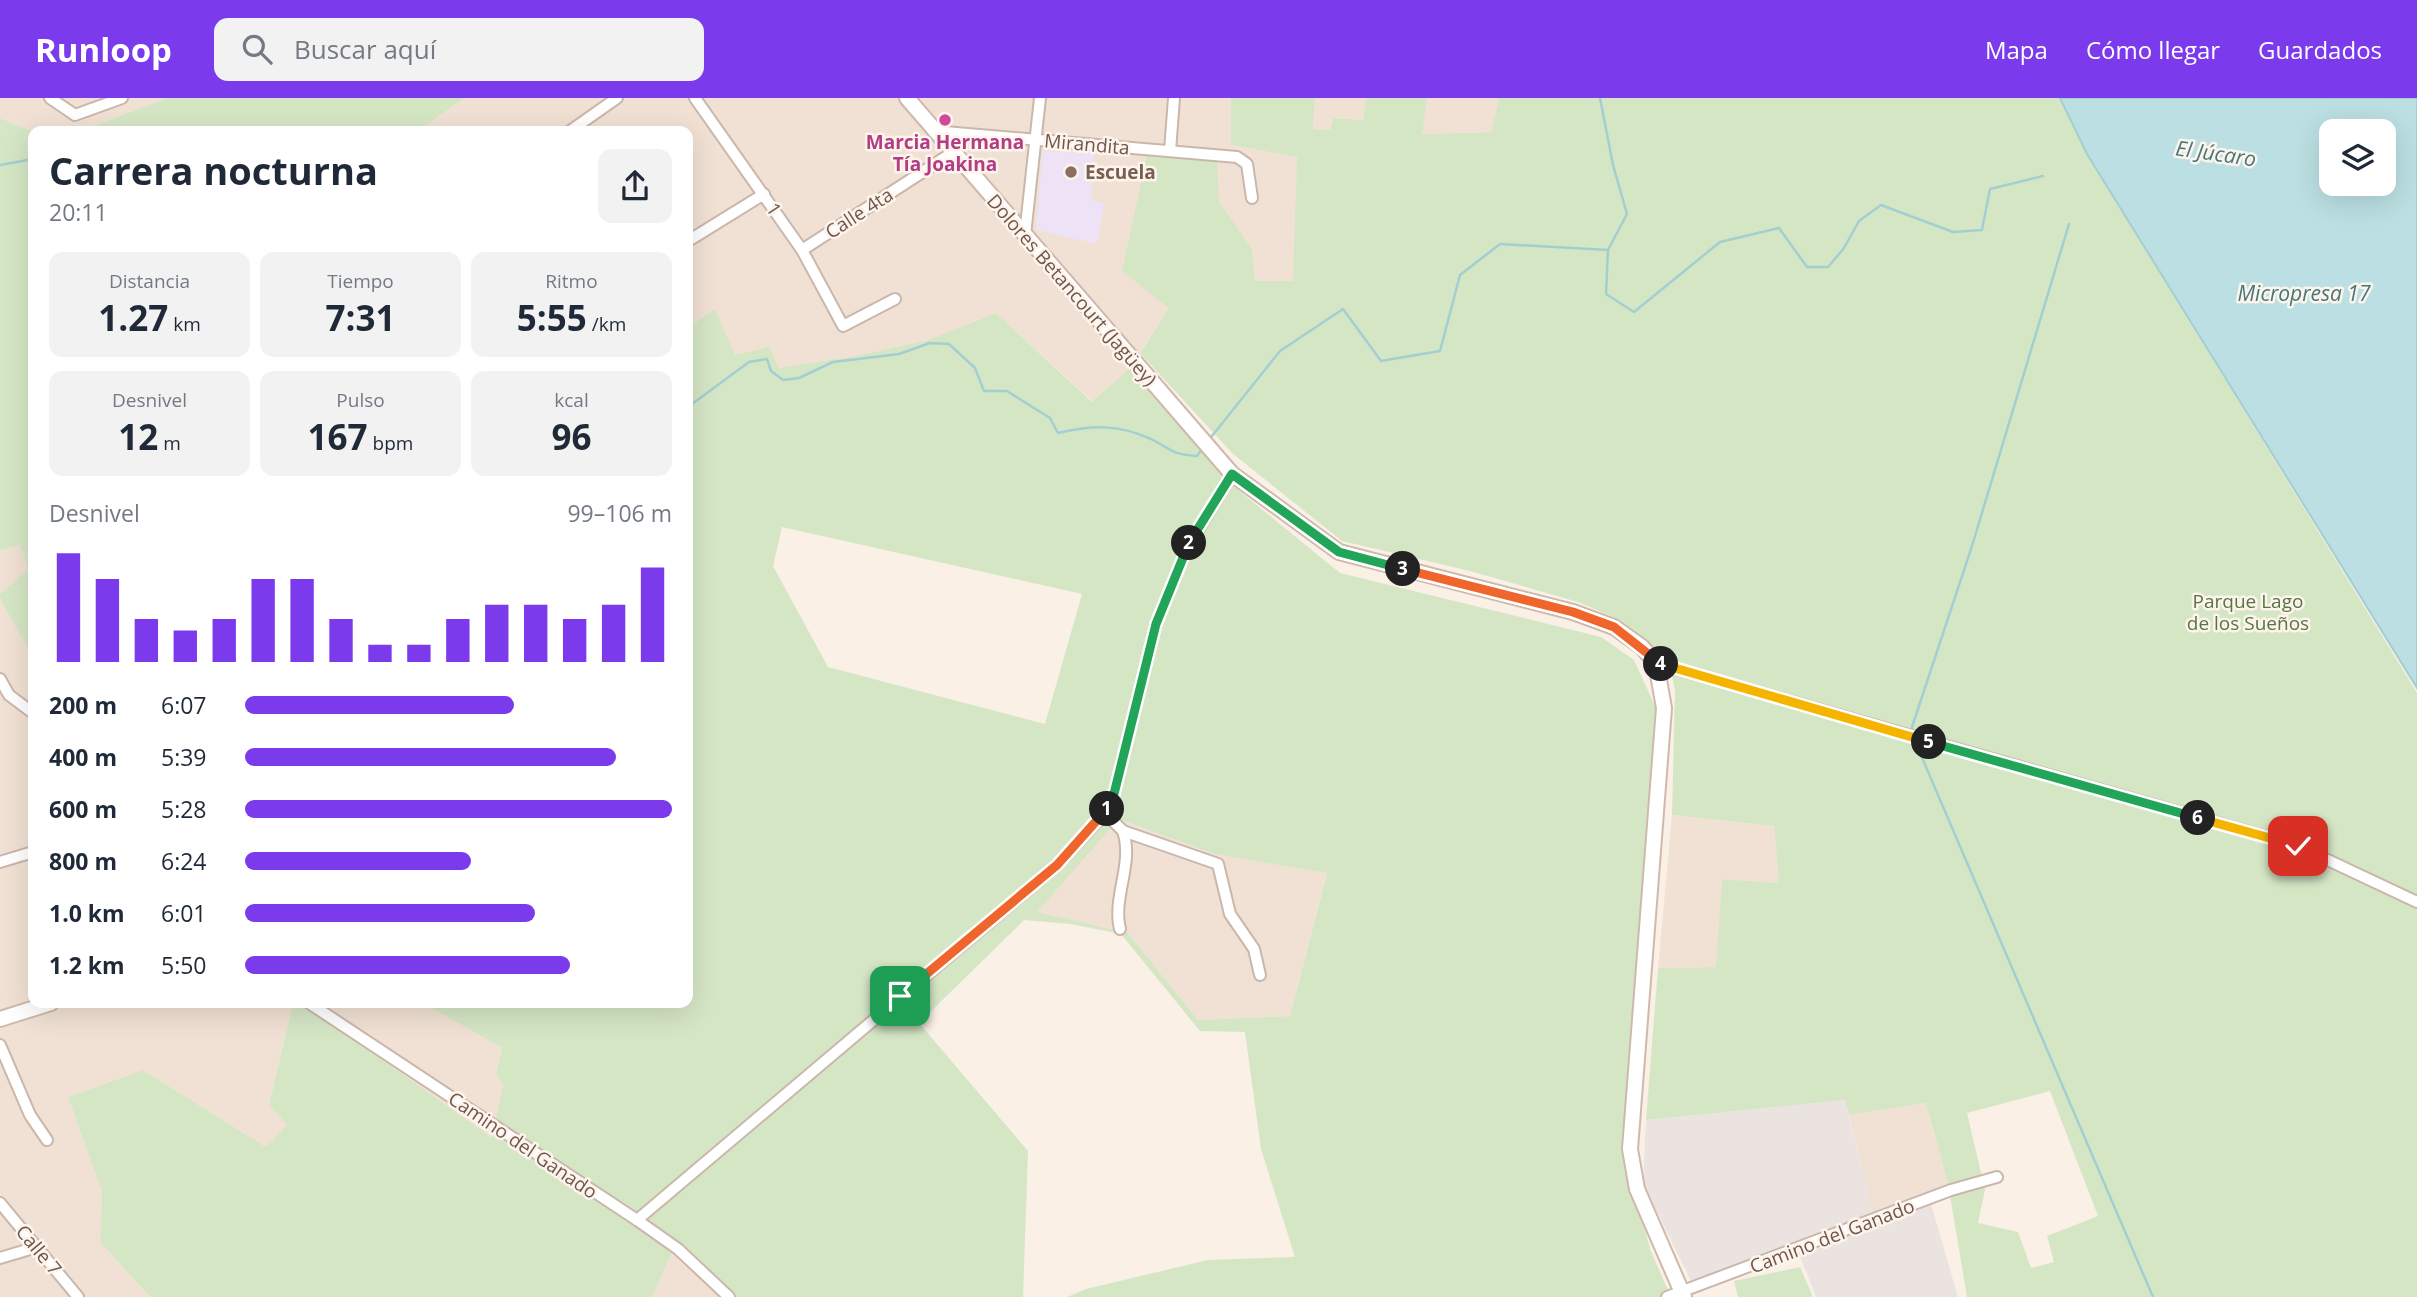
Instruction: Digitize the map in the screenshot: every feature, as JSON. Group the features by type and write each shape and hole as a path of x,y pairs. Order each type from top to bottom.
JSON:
{"street":[{"path":"50,98 75,115 115,99"},
{"path":"577,126 617,98"},
{"name":"1","path":"695,98 802,250 843,326 895,299"},
{"name":"Dolores Betancourt (Jagüey)","path":"907,98 1232,474 1339,552 1573,612 1614,627 1642,647 1656,663"},
{"path":"1026,235 1040,98"},
{"path":"1170,151 1174,98"},
{"name":"Mirandita","path":"933,131 1237,158 1247,164 1252,198"},
{"name":"Calle 4ta","path":"802,250 952,153"},
{"path":"693,238 764,194"},
{"path":"637,1220 1057,865 1105,813 1113,798 1156,624 1187,548 1232,474"},
{"path":"1683,1295 1637,1189 1630,1149 1664,708 1656,663 2298,846 2417,902"},
{"path":"0,679 9,695 28,709"},
{"path":"1105,813 1124,831 1217,864 1230,914 1254,949 1261,975"},
{"path":"1120,929 1118,918 1128,850 1124,831"},
{"path":"0,862 28,854"},
{"path":"0,1019 35,1008"},
{"name":"Camino del Ganado","path":"317,1008 637,1220 678,1249 729,1297"},
{"path":"0,1045 30,1115 47,1140"},
{"name":"Camino del Ganado","path":"1667,1297 1683,1295 1951,1190 1997,1177"},
{"name":"Calle 7","path":"0,1203 79,1297"},
{"path":"0,1258 37,1247"}],"shaded area":[{"path":"0,98 167,98 93,126 28,126 28,130 0,118"},
{"path":"465,98 1231,98 1231,145 1297,157 1296,273 1293,281 1255,281 1252,249 1219,201 1169,308 1129,369 1093,402 996,313 928,340 855,356 778,368 735,355 715,309 693,324 693,126 424,126"},
{"path":"1315,98 1366,98 1363,120 1333,118 1330,130 1313,129"},
{"path":"1427,98 1499,98 1491,132 1421,134"},
{"path":"1043,151 1094,154 1091,200 1104,204 1097,244 1036,230"},
{"path":"20,545 28,571 0,594 0,551"},
{"path":"0,599 28,649 28,1008 292,1008 269,1105 287,1125 266,1147 143,1070 68,1097 102,1192 100,1242 150,1297 0,1297"},
{"path":"1672,815 1774,826 1779,883 1722,879 1717,967 1658,968"},
{"path":"1119,819 1214,854 1327,872 1290,1016 1198,1020 1128,933 1036,912"},
{"path":"310,1008 431,1008 502,1048 496,1074 503,1085 493,1139"},
{"path":"1845,1100 1873,1216 1929,1197 1958,1297 1816,1297 1796,1246 1692,1283 1643,1183 1646,1120"},
{"path":"1926,1103 1948,1184 1929,1197 1873,1217 1849,1115"},
{"path":"673,1250 723,1297 652,1297"}],"green space":[{"path":"167,98 465,98 424,126 93,126"},
{"name":"Parque Lago de los Sueños","path":"1231,98 1315,98 1313,129 1330,130 1333,118 1363,120 1366,98 1427,98 1422,134 1491,132 1499,98 2060,98 2087,154 2417,693 2417,1297 1967,1297 1948,1184 1926,1103 1849,1115 1845,1100 1646,1120 1658,968 1716,967 1722,879 1779,883 1774,826 1672,815 1675,690 1669,663 1618,619 1578,602 1470,571 1342,541 1232,453 1140,353 1169,308 1122,271 1147,155 1217,162 1219,201 1252,249 1255,281 1293,281 1297,157 1231,145","holes":["2050,1091 2098,1216 2047,1236 2054,1262 2031,1268 2018,1232 1978,1223 1985,1190 1967,1113"]},
{"path":"0,118 28,130 28,566 20,545 0,551"},
{"path":"715,309 735,355 770,347 778,368 855,356 928,340 996,313 1092,402 1129,369 1232,485 1340,573 1601,637 1634,660 1659,715 1646,847 1624,1147 1650,1249 1671,1297 1067,1297 1086,1289 1208,1260 1295,1257 1261,1149 1245,1032 1200,1031 1121,934 1071,924 1024,920 919,1023 1028,1151 1023,1297 723,1297 673,1250 652,1297 150,1297 100,1242 102,1192 68,1097 143,1070 266,1147 287,1125 269,1105 292,1008 310,1008 492,1138 503,1085 496,1074 502,1048 431,1008 693,1008 693,324","holes":["782,527 1082,594 1045,724 828,667 773,566","1119,819 1214,854 1327,873 1290,1016 1198,1020 1128,933 1037,912"]},
{"path":"28,570 28,649 0,599 0,594"},
{"path":"1800,1267 1813,1297 1738,1297 1734,1281"}],"water":[{"name":"Micropresa 17","path":"2060,98 2417,98 2417,688 2087,154"}],"waterway":[{"path":"1600,98 1613,165 1627,214 1608,250"},
{"path":"0,165 28,160"},
{"path":"1208,441 1280,351 1343,309 1381,361 1440,351 1460,275 1500,244 1608,250 1606,294 1634,312 1720,242 1779,228 1807,267 1828,267 1844,248 1859,221 1881,205 1953,232 1982,230 1990,189 2043,176"},
{"path":"1913,733 1912,727 1972,546 2069,224"},
{"path":"693,403 749,362 767,359 771,371 783,380 799,378 833,362 899,354 930,343 949,344 975,368 984,391 1007,391 1050,418 1058,433 1082,428 1116,428 1139,434 1182,454 1197,456 1202,449"},
{"path":"1914,739 2153,1297"}],"place":[{"name":"Marcia Hermana Tía Joakina","path":"945,120"},
{"name":"Escuela","path":"1071,172"}],"route":[{"path":"900,996 1057,865 1105,813 1113,798 1156,624 1187,548 1232,474 1339,552 1573,612 1614,627 1642,647 1656,663 2298,846"}],"water label":[{"name":"El Júcaro","path":"2216,153"}]}
